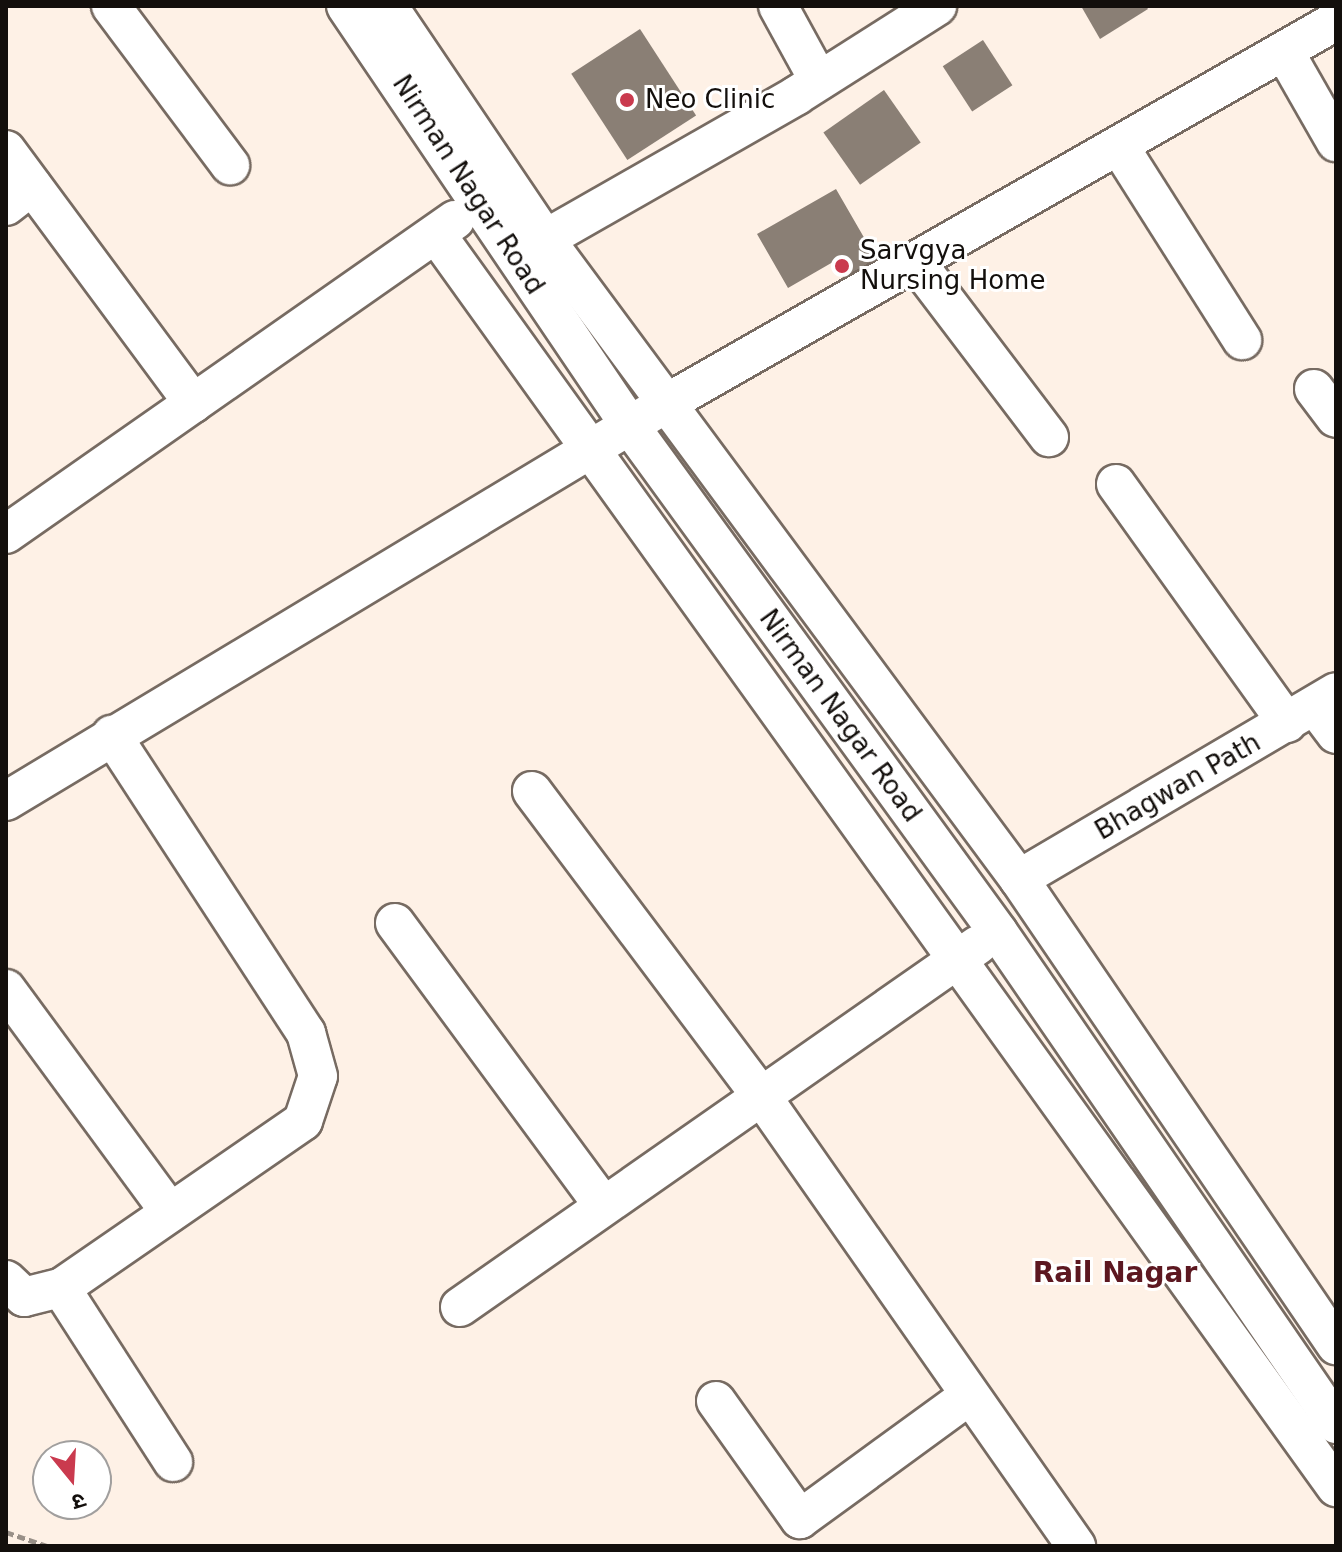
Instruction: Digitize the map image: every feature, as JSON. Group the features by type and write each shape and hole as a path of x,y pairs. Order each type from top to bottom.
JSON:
{"street":[{"path":"111,6 230,165"},
{"name":"Nirman Nagar Road","path":"346,6 630,426 998,932 1326,1410"},
{"name":"Nirman Nagar Road","path":"388,6 545,239 1028,893 1336,1345"},
{"path":"778,6 819,81"},
{"path":"545,239 819,81 937,6"},
{"path":"6,801 667,403 1336,21"},
{"path":"1284,51 1336,142"},
{"path":"1119,146 1242,340"},
{"path":"6,150 19,196 193,403"},
{"path":"6,534 510,184"},
{"path":"436,234 589,452 1336,1487"},
{"path":"916,262 1049,437"},
{"path":"1116,484 1319,714"},
{"path":"662,552 699,524"},
{"path":"709,617 747,589"},
{"name":"Bhagwan Path","path":"460,1307 998,932 1028,893 1319,714"},
{"path":"6,1280 24,1297 61,1288 303,1121 318,1076 306,1033 112,735"},
{"path":"532,791 761,1096 1076,1546"},
{"path":"395,923 603,1205"},
{"path":"6,989 170,1212"},
{"path":"1094,1151 1129,1126"},
{"path":"1167,1252 1199,1227"},
{"path":"61,1288 173,1462"},
{"path":"716,1401 800,1519 970,1395"},
{"path":"1288,1420 1326,1410"}],"path":[{"path":"6,1532 47,1546"}],"building":[{"path":"1081,6 1146,6 1148,9 1100,39"},
{"path":"640,29 696,115 627,160 571,74"},
{"path":"983,40 1012,85 972,111 943,66"},
{"path":"884,90 921,142 860,185 823,132"},
{"path":"836,189 877,260 844,280 833,262 788,288 757,234"}],"place":[{"name":"Neo Clinic","path":"627,100"},
{"name":"Sarvgya Nursing Home","path":"842,266"}],"district":[{"name":"Rail Nagar","path":"1115,1273"}]}
